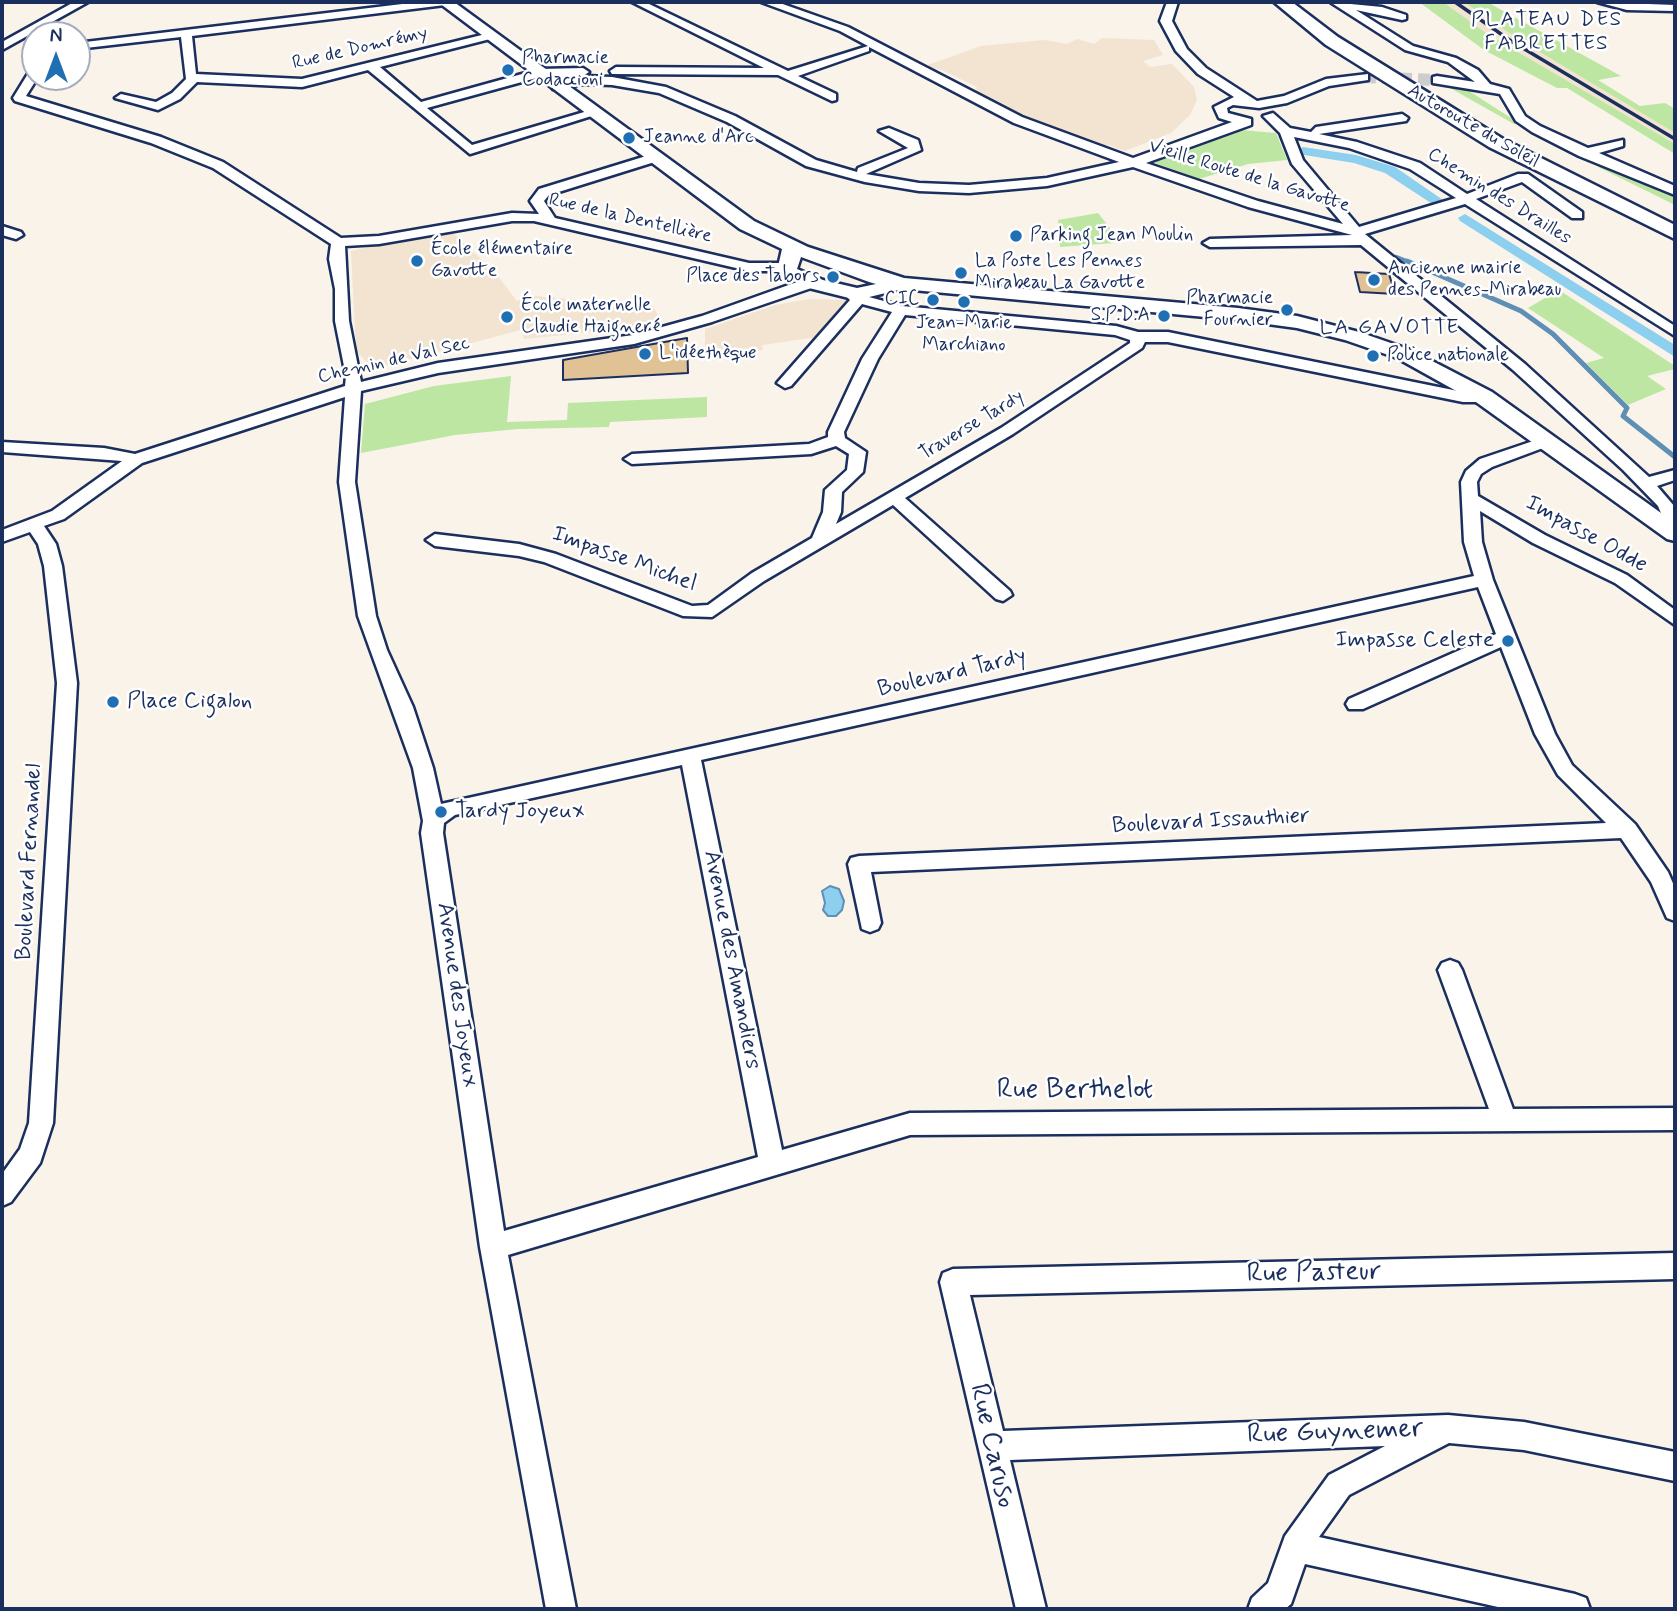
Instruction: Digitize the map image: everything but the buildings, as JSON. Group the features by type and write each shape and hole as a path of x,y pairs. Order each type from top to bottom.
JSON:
{"highway":[{"name":"Autoroute du Soleil","path":"1282,2 1342,48 1462,123 1675,233"},
{"name":"Autoroute du Soleil","path":"1307,2 1405,72 1466,109 1675,217"}],"main road":[{"path":"445,2 756,231 790,259 791,274 816,284 867,293 904,284 1238,314 1297,322 1352,336 1404,354 1484,397 1672,531"},
{"path":"790,259 813,256 867,293"}],"street":[{"path":"48,21 82,2"},
{"path":"91,44 445,2"},
{"path":"637,2 831,97"},
{"name":"Vieille Route de la Gavotte","path":"767,2 845,29 1018,120 1253,204 1360,236 1519,368 1646,484 1665,504 1672,518 1672,531"},
{"path":"1172,2 1166,21 1174,38 1182,51 1222,90 1224,109 1203,134"},
{"path":"1603,2 1627,7 1675,8"},
{"path":"1338,3 1382,10 1402,17"},
{"path":"1338,3 1409,48 1452,60 1474,74 1485,85"},
{"path":"121,98 158,106 176,96 194,78 190,76 186,33"},
{"path":"4,44 21,35"},
{"name":"Rue de Domrémy","path":"194,78 302,83 490,36"},
{"path":"557,86 583,76 785,74 865,49"},
{"path":"371,66 470,150 595,113"},
{"path":"419,106 540,73 612,80 676,94 801,158 830,169 919,187 969,189 1048,182 1133,163 1203,134 1248,122 1261,108"},
{"path":"1224,109 1261,108 1326,83 1364,77"},
{"path":"1212,79 1261,108 1283,128 1297,161 1360,236"},
{"path":"1437,80 1485,85 1505,92 1520,118 1529,125 1584,153 1675,191"},
{"path":"19,99 24,91"},
{"path":"2,102 19,99 156,140 218,164 338,242"},
{"path":"1224,109 1248,122 1315,131 1402,118"},
{"name":"Chemin des Drailles","path":"1283,128 1403,161 1466,196 1675,332"},
{"path":"774,143 863,172 883,170 915,150 915,146 885,131"},
{"path":"1584,153 1618,144"},
{"path":"548,218 537,201 544,192 656,158"},
{"path":"830,169 883,170 1009,185"},
{"path":"1210,243 1360,236 1523,177 1577,215"},
{"name":"Rue de la Dentellière","path":"338,242 379,240 512,217 548,218 749,267 790,259"},
{"name":"Avenue des Joyeux","path":"338,242 336,259 342,289 342,321 355,387 347,482 366,616 411,731 434,821 432,833 493,1247 561,1609"},
{"name":"Chemin de Val Sec","path":"2,536 35,526 77,504 136,459 355,387 438,368 634,339 707,319 802,285 816,284"},
{"path":"785,383 867,293 901,310 1116,331 1138,337 1168,337 1463,397 1484,397"},
{"path":"837,440 836,432 870,359 881,346 901,310"},
{"name":"Traverse Tardy","path":"818,544 1123,355 1140,343 1138,337"},
{"path":"632,458 811,449 837,440 858,452 855,472 834,490 832,512 818,544"},
{"path":"1545,442 1486,463 1474,471 1469,482 1473,542 1484,580 1545,734 1565,770 1627,830 1660,878 1675,912"},
{"path":"2,447 104,453 136,459"},
{"path":"1646,484 1675,475"},
{"path":"895,498 1003,594"},
{"name":"Impasse Odde","path":"1470,498 1539,539 1621,579 1675,619"},
{"name":"Boulevard Fernandel","path":"2,1194 31,1155 41,1123 66,683 53,566 47,544 35,526"},
{"name":"Impasse Michel","path":"435,540 519,550 550,558 699,613 712,611 758,577 818,544"},
{"name":"Boulevard Tardy","path":"434,821 441,813 452,808 1484,580"},
{"path":"1356,704 1506,637"},
{"name":"Avenue des Amandiers","path":"690,756 772,1164"},
{"name":"Boulevard Issauthier","path":"870,923 859,864 1627,830"},
{"path":"1450,970 1505,1120"},
{"name":"Rue Berthelot","path":"493,1247 910,1124 1675,1119"},
{"name":"Rue Pasteur","path":"953,1282 1675,1266"},
{"name":"Rue Caruso","path":"953,1282 1031,1609"},
{"path":"1263,1609 1280,1593 1296,1547 1318,1511 1339,1485 1448,1429"},
{"name":"Rue Guynemer","path":"991,1446 1448,1429 1524,1436 1675,1466"},
{"path":"1296,1547 1575,1609"}],"shaded area":[{"path":"1443,2 1464,2 1518,39 1675,133 1675,144 1489,35"},
{"path":"1102,38 1154,40 1163,55 1143,61 1150,67 1172,64 1194,87 1197,100 1190,115 1171,133 1125,151 1109,145 1105,145 1105,148 1015,113 975,93 977,87 942,70 925,66 981,46 1044,40 1067,44 1077,39 1094,44"},
{"name":"École maternelle Claudie Haigneré","path":"451,231 494,271 517,301 535,296 578,300 584,308 653,306 663,325 524,339 521,330 372,369 356,350 351,251"},
{"path":"809,299 846,300 852,305 824,336 762,345 763,350 705,356 705,329 775,305"}],"green space":[{"path":"1419,2 1443,2 1489,35 1675,144 1675,154 1567,88 1557,88 1484,50"},
{"path":"1464,2 1487,2 1621,76 1598,80 1640,106 1665,103 1675,109 1675,133 1518,39"},
{"path":"1443,84 1461,86 1519,123 1514,124"},
{"path":"1241,130 1276,133 1287,160 1248,164 1199,179 1155,163 1159,159"},
{"path":"1603,165 1675,195 1675,205 1598,167"},
{"path":"1098,213 1110,228 1114,243 1060,247 1058,220"},
{"path":"1559,290 1675,366 1675,369 1647,376 1666,389 1628,405 1586,363 1604,358 1528,308"},
{"path":"511,376 507,422 567,420 568,403 707,397 707,417 610,422 609,427 518,429 455,435 361,453 365,404 434,386"}],"water":[{"path":"830,886 839,889 844,901 842,910 836,916 828,916 823,910 825,903 822,891"}],"waterway":[{"path":"1303,151 1356,159 1390,170 1439,202"},
{"path":"1465,218 1675,352"},
{"path":"1396,257 1411,263"},
{"path":"1407,261 1521,311 1553,334 1627,408 1623,416 1675,457"}],"tunnel":[{"path":"1364,77 1437,80"}],"railway":[{"path":"1455,2 1511,41 1675,139"}],"place":[{"name":"Pharmacie Codaccioni","path":"508,70"},
{"name":"Jeanne d'Arc","path":"629,138"},
{"name":"Parking Jean Moulin","path":"1016,236"},
{"name":"École élémentaire Gavotte","path":"417,261"},
{"name":"La Poste Les Pennes Mirabeau La Gavotte","path":"961,273"},
{"name":"Place des Tabors","path":"833,277"},
{"name":"Ancienne mairie des Pennes-Mirabeau","path":"1374,280"},
{"name":"CIC","path":"933,300"},
{"name":"Jean-Marie Marchiano","path":"964,302"},
{"name":"Pharmacie Fournier","path":"1287,310"},
{"name":"S.P.D.A","path":"1164,316"},
{"name":"École maternelle Claudie Haigneré","path":"507,317"},
{"name":"L'idéethèque","path":"645,354"},
{"name":"Police nationale","path":"1373,356"},
{"name":"Impasse Celeste","path":"1508,641"},
{"name":"Place Cigalon","path":"113,702"},
{"name":"Tardy Joyeux","path":"441,812"}],"district":[{"name":"PLATEAU DES FABRETTES","path":"1547,33"},
{"name":"LA GAVOTTE","path":"1390,329"}]}
